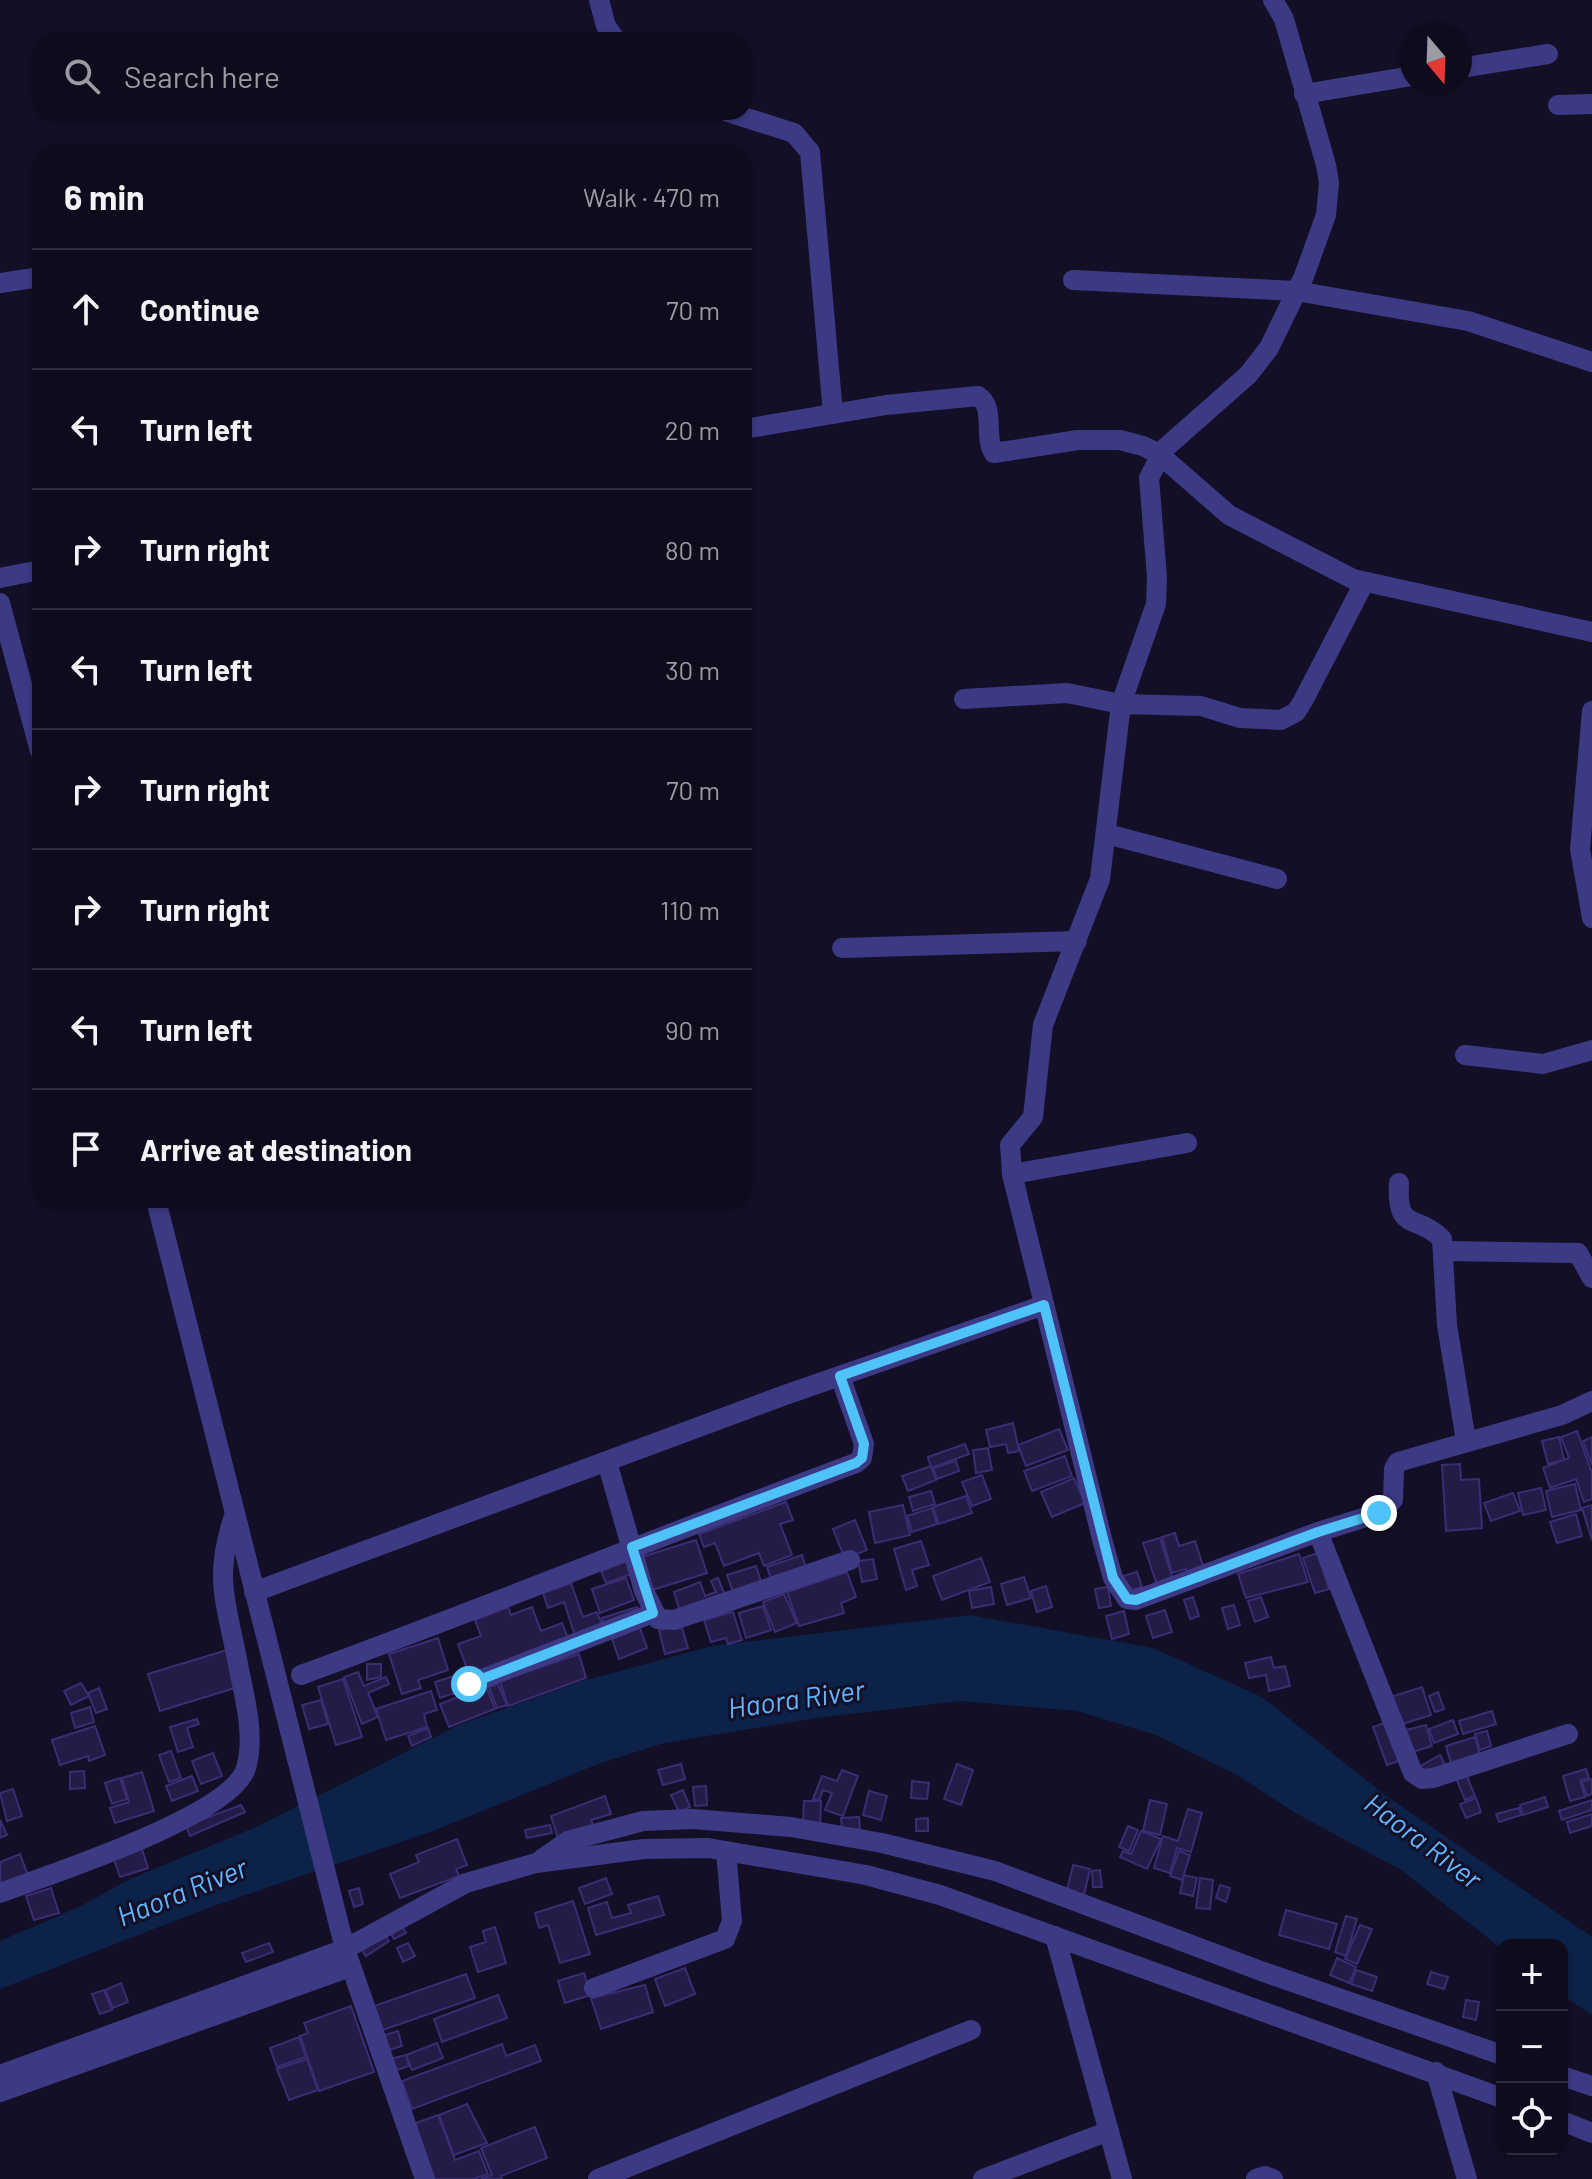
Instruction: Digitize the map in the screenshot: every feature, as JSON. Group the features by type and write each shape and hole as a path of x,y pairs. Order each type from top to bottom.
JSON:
{"street":[{"path":"599,0 610,32"},
{"path":"1273,0 1284,19 1326,165 1329,193 1318,241 1269,348 1254,369 1159,454 1149,478 1156,604 1121,704 1107,834 1096,893 1043,1025 1035,1105 1030,1121 1010,1145 1012,1174 1102,1539 1122,1595 1136,1600 1388,1507 1393,1500 1394,1469 1398,1462 1562,1415 1592,1401"},
{"path":"1472,66 1548,54"},
{"path":"1304,94 1400,78"},
{"path":"1558,105 1592,104"},
{"path":"752,120 794,133 810,152 833,414"},
{"path":"0,283 32,278"},
{"path":"1073,280 1296,291 1468,321 1592,362"},
{"path":"752,428 978,396 986,405 990,447 994,453 1078,440 1129,442 1159,454 1229,515 1364,583 1592,632"},
{"path":"0,578 32,572"},
{"path":"964,699 1067,693 1121,704 1201,706 1240,718 1281,720 1291,716 1303,701 1364,583"},
{"path":"0,603 32,721"},
{"path":"1592,711 1580,849 1592,918"},
{"path":"1107,834 1277,879"},
{"path":"842,948 1077,941"},
{"path":"1465,1055 1543,1064 1592,1050"},
{"path":"1012,1174 1187,1143"},
{"path":"1399,1183 1398,1203 1403,1216 1442,1239 1447,1325 1466,1441"},
{"path":"158,1208 347,1958 425,2179"},
{"path":"1444,1251 1578,1253 1592,1278"},
{"path":"254,1592 840,1376 1044,1305"},
{"path":"301,1675 487,1607 632,1547 856,1463 862,1458 864,1444 840,1376"},
{"path":"607,1462 653,1613 658,1619 674,1620 850,1560"},
{"path":"0,1893 207,1809 239,1782 246,1767 247,1727 221,1563 234,1516"},
{"path":"1318,1532 1413,1773 1422,1779 1433,1778 1568,1734"},
{"path":"469,1684 653,1613"},
{"path":"536,1863 568,1841 643,1821 693,1819 791,1827 882,1843 995,1871 1261,1971 1496,2053"},
{"path":"0,2092 347,1958 466,1883 536,1863 644,1849 708,1848 866,1875 940,1895 1496,2096"},
{"path":"594,1988 725,1939 732,1921 726,1851"},
{"path":"1055,1936 1122,2179"},
{"path":"0,2075 347,1958"},
{"path":"598,2179 971,2030"},
{"path":"1436,2072 1467,2179"},
{"path":"1568,2078 1592,2086"},
{"path":"1568,2123 1592,2133"},
{"path":"983,2179 1109,2131"},
{"path":"1256,2179 1265,2176 1273,2179"}],"water":[{"name":"Haora River","path":"970,1615 1153,1648 1262,1697 1385,1795 1592,1937 1592,2015 1568,1999 1568,1939 1496,1939 1496,1944 1401,1870 1297,1814 1237,1775 1156,1735 1077,1711 961,1701 816,1718 664,1743 598,1764 430,1832 205,1909 0,1989 0,1941 79,1907 130,1879 256,1827 459,1725 579,1682 712,1646"}],"building":[{"path":"1013,1423 1019,1451 1008,1453 1006,1444 990,1447 986,1430"},
{"path":"1059,1429 1068,1450 1026,1466 1018,1445"},
{"path":"1577,1431 1592,1473 1592,1499 1584,1502 1576,1479 1550,1488 1543,1468 1569,1458 1561,1437"},
{"path":"1559,1437 1564,1460 1548,1464 1542,1441"},
{"path":"1592,1437 1592,1465 1583,1441"},
{"path":"965,1444 969,1454 931,1468 928,1457"},
{"path":"988,1448 992,1470 976,1473 973,1450"},
{"path":"1065,1456 1072,1476 1032,1491 1024,1471"},
{"path":"956,1461 959,1471 937,1479 933,1468"},
{"path":"1460,1464 1461,1480 1479,1479 1482,1528 1446,1531 1442,1465"},
{"path":"931,1466 936,1480 908,1491 902,1476"},
{"path":"982,1475 991,1499 972,1506 962,1482"},
{"path":"1074,1478 1085,1503 1052,1517 1041,1492"},
{"path":"1575,1484 1581,1510 1552,1517 1546,1491"},
{"path":"1541,1488 1546,1510 1523,1515 1518,1493"},
{"path":"931,1491 935,1504 913,1511 909,1497"},
{"path":"1513,1493 1520,1511 1491,1521 1484,1503"},
{"path":"966,1496 972,1513 939,1524 933,1507"},
{"path":"786,1502 793,1520 780,1524 792,1555 764,1566 759,1553 724,1566 715,1543 704,1547 699,1534"},
{"path":"903,1505 910,1535 875,1543 869,1512"},
{"path":"1592,1505 1592,1540 1582,1508"},
{"path":"932,1508 937,1524 912,1532 907,1516"},
{"path":"1576,1514 1582,1536 1557,1543 1550,1522"},
{"path":"855,1520 867,1550 845,1559 833,1529"},
{"path":"1175,1533 1179,1546 1195,1541 1205,1572 1188,1577 1186,1569 1172,1573 1162,1537"},
{"path":"1160,1538 1173,1580 1157,1585 1143,1543"},
{"path":"696,1540 707,1573 649,1591 638,1558"},
{"path":"921,1541 929,1565 912,1570 917,1586 906,1590 894,1549"},
{"path":"1318,1553 1329,1589 1315,1593 1303,1558"},
{"path":"1299,1554 1308,1582 1246,1598 1238,1574"},
{"path":"802,1555 807,1572 773,1585 767,1567"},
{"path":"981,1558 990,1582 942,1600 933,1576"},
{"path":"873,1559 877,1579 862,1582 858,1561"},
{"path":"627,1561 632,1574 606,1583 601,1571"},
{"path":"756,1566 763,1588 735,1598 727,1575"},
{"path":"847,1572 856,1597 841,1603 844,1613 799,1626 787,1592"},
{"path":"1137,1572 1142,1587 1122,1593 1116,1578"},
{"path":"1024,1577 1031,1598 1007,1605 1001,1584"},
{"path":"626,1578 634,1600 600,1613 592,1589"},
{"path":"718,1578 727,1600 681,1615 674,1592 700,1582 705,1596 716,1592 711,1581"},
{"path":"571,1583 583,1617 597,1612 604,1630 576,1639 564,1602 548,1608 543,1593"},
{"path":"1046,1586 1052,1607 1037,1612 1031,1591"},
{"path":"991,1587 994,1604 972,1608 969,1591"},
{"path":"1108,1587 1111,1606 1099,1608 1095,1589"},
{"path":"784,1594 797,1623 775,1632 763,1602"},
{"path":"1193,1597 1199,1616 1190,1619 1184,1600"},
{"path":"1261,1597 1268,1617 1255,1622 1248,1601"},
{"path":"1234,1605 1240,1625 1228,1629 1222,1608"},
{"path":"763,1606 771,1630 746,1638 739,1613"},
{"path":"508,1607 511,1615 532,1607 541,1631 562,1623 568,1638 471,1680 458,1644 481,1636 475,1620"},
{"path":"637,1607 640,1616 605,1629 602,1618"},
{"path":"1165,1610 1172,1632 1153,1638 1146,1616"},
{"path":"1124,1611 1129,1634 1112,1639 1106,1616"},
{"path":"733,1612 742,1640 728,1644 726,1638 711,1642 704,1620"},
{"path":"681,1624 688,1648 665,1654 659,1630"},
{"path":"640,1628 647,1648 619,1659 612,1639"},
{"path":"438,1638 448,1670 418,1680 421,1688 402,1694 389,1654"},
{"path":"227,1650 238,1687 160,1711 148,1674"},
{"path":"579,1654 586,1678 508,1706 500,1681"},
{"path":"1271,1657 1274,1668 1285,1666 1290,1686 1269,1691 1266,1675 1249,1678 1245,1663"},
{"path":"367,1664 381,1664 381,1677 367,1680"},
{"path":"358,1672 364,1686 386,1677 389,1684 368,1693 378,1717 362,1724 344,1677"},
{"path":"464,1673 469,1688 440,1698 435,1682"},
{"path":"343,1679 362,1737 336,1745 318,1687"},
{"path":"81,1683 89,1696 71,1705 64,1691"},
{"path":"498,1684 507,1705 497,1708 489,1687"},
{"path":"486,1686 495,1709 449,1727 440,1704"},
{"path":"1422,1687 1431,1715 1399,1725 1387,1698"},
{"path":"99,1688 107,1709 96,1713 88,1693"},
{"path":"431,1691 437,1710 424,1714 427,1727 386,1740 376,1709"},
{"path":"1438,1692 1444,1709 1435,1712 1429,1696"},
{"path":"321,1700 328,1724 309,1729 302,1705"},
{"path":"90,1707 94,1722 75,1728 71,1713"},
{"path":"1492,1711 1496,1724 1463,1734 1459,1721"},
{"path":"197,1719 199,1724 187,1728 193,1747 178,1752 170,1727"},
{"path":"1453,1720 1458,1734 1434,1743 1429,1729"},
{"path":"1387,1722 1401,1760 1387,1765 1373,1727"},
{"path":"1426,1725 1432,1746 1409,1753 1402,1731"},
{"path":"95,1726 105,1755 89,1761 88,1756 60,1765 52,1740"},
{"path":"428,1728 431,1737 412,1746 408,1736"},
{"path":"1487,1731 1491,1746 1480,1750 1475,1734"},
{"path":"1475,1737 1482,1762 1453,1771 1446,1746"},
{"path":"171,1751 181,1778 169,1782 159,1755"},
{"path":"213,1753 222,1776 201,1784 192,1761"},
{"path":"1440,1755 1448,1771 1427,1776 1419,1767"},
{"path":"681,1764 685,1779 663,1785 658,1770"},
{"path":"957,1764 973,1770 961,1805 944,1799"},
{"path":"1586,1769 1589,1778 1580,1780 1585,1797 1570,1801 1563,1776"},
{"path":"842,1770 858,1776 843,1816 825,1810 832,1793 823,1790 819,1801 813,1799 822,1776 837,1781"},
{"path":"84,1771 85,1788 70,1789 70,1772"},
{"path":"142,1772 154,1811 115,1823 110,1808 129,1802 122,1778"},
{"path":"1466,1774 1475,1796 1465,1800 1456,1778"},
{"path":"192,1776 198,1791 172,1801 166,1786"},
{"path":"120,1778 127,1799 112,1804 105,1783"},
{"path":"1592,1779 1592,1794 1587,1796 1582,1782"},
{"path":"912,1781 929,1783 927,1799 911,1798"},
{"path":"706,1786 707,1805 695,1806 693,1787"},
{"path":"13,1789 22,1816 7,1821 0,1793"},
{"path":"683,1790 690,1807 679,1812 671,1795"},
{"path":"869,1791 887,1796 881,1820 863,1815"},
{"path":"605,1796 611,1814 591,1820 595,1831 559,1842 551,1816"},
{"path":"1545,1797 1548,1807 1523,1815 1520,1805"},
{"path":"1476,1798 1481,1812 1466,1818 1460,1804"},
{"path":"1150,1800 1167,1804 1160,1835 1143,1831"},
{"path":"1592,1800 1592,1810 1562,1820 1559,1811"},
{"path":"804,1801 821,1801 820,1825 803,1824"},
{"path":"241,1805 245,1812 190,1836 184,1821 201,1820"},
{"path":"1519,1808 1521,1815 1499,1822 1496,1814"},
{"path":"1188,1809 1202,1813 1191,1852 1177,1848 1170,1873 1154,1868 1163,1836 1178,1841"},
{"path":"1592,1814 1592,1826 1570,1833 1567,1822"},
{"path":"859,1817 860,1829 842,1830 841,1818"},
{"path":"928,1818 928,1831 916,1831 916,1819"},
{"path":"0,1820 7,1835 0,1838"},
{"path":"550,1825 552,1833 527,1838 525,1830"},
{"path":"1128,1826 1138,1830 1129,1851 1119,1847"},
{"path":"1141,1831 1161,1839 1147,1869 1120,1857 1123,1851 1131,1854"},
{"path":"457,1839 467,1865 456,1869 459,1876 400,1898 390,1874 419,1862 416,1855"},
{"path":"142,1849 148,1868 120,1877 114,1859"},
{"path":"1179,1851 1190,1855 1182,1880 1170,1876"},
{"path":"20,1854 29,1878 0,1889 0,1862"},
{"path":"1073,1865 1090,1869 1083,1899 1066,1895"},
{"path":"1100,1870 1102,1887 1093,1887 1092,1871"},
{"path":"1184,1875 1197,1878 1193,1896 1180,1893"},
{"path":"606,1878 612,1894 585,1904 579,1888"},
{"path":"1200,1878 1213,1880 1210,1909 1196,1908"},
{"path":"1220,1885 1230,1888 1226,1902 1216,1898"},
{"path":"51,1888 59,1913 34,1920 26,1896"},
{"path":"359,1888 363,1904 354,1907 349,1891"},
{"path":"658,1896 664,1915 596,1935 588,1908 607,1902 612,1918 631,1913 628,1905"},
{"path":"573,1901 590,1954 560,1963 548,1925 539,1928 535,1913"},
{"path":"1286,1910 1337,1924 1329,1949 1279,1935"},
{"path":"1346,1916 1357,1919 1346,1956 1335,1952"},
{"path":"400,1921 406,1933 394,1939 387,1927"},
{"path":"1360,1925 1372,1929 1357,1964 1345,1959"},
{"path":"495,1927 506,1963 478,1972 470,1947 486,1942 483,1931"},
{"path":"382,1932 389,1941 366,1956 360,1947"},
{"path":"269,1943 273,1952 246,1962 242,1953"},
{"path":"408,1943 415,1956 403,1962 397,1948"},
{"path":"1337,1958 1356,1967 1349,1983 1330,1975"},
{"path":"685,1968 695,1994 665,2006 655,1979"},
{"path":"1356,1970 1377,1977 1372,1991 1351,1984"},
{"path":"1431,1972 1448,1977 1444,1989 1427,1984"},
{"path":"584,1973 591,1995 565,2003 558,1981"},
{"path":"466,1974 475,1998 383,2030 374,2006"},
{"path":"121,1983 128,2002 113,2008 105,1990"},
{"path":"645,1985 653,2012 601,2029 591,1998"},
{"path":"104,1990 112,2010 100,2014 92,1994"},
{"path":"498,1995 507,2018 442,2042 434,2019"},
{"path":"1466,2000 1479,2002 1476,2020 1463,2017"},
{"path":"351,2006 374,2072 319,2091 300,2036 308,2033 304,2023"},
{"path":"398,2031 402,2046 386,2051 382,2036"},
{"path":"299,2037 306,2057 277,2067 270,2048"},
{"path":"437,2043 443,2058 412,2070 406,2055"},
{"path":"502,2044 506,2056 535,2045 541,2061 412,2109 402,2081"},
{"path":"406,2055 409,2066 394,2071 390,2059"},
{"path":"307,2059 318,2090 289,2100 277,2069"},
{"path":"467,2104 487,2143 454,2155 439,2115"},
{"path":"438,2115 455,2160 479,2151 488,2174 474,2179 434,2179 413,2124"},
{"path":"535,2127 547,2158 501,2176 502,2179 481,2179 492,2175 481,2148"}],"route":[{"path":"469,1684 653,1613 632,1547 856,1463 862,1458 864,1444 840,1376 1044,1305 1113,1578 1127,1599 1136,1600 1318,1532 1379,1513"}]}
